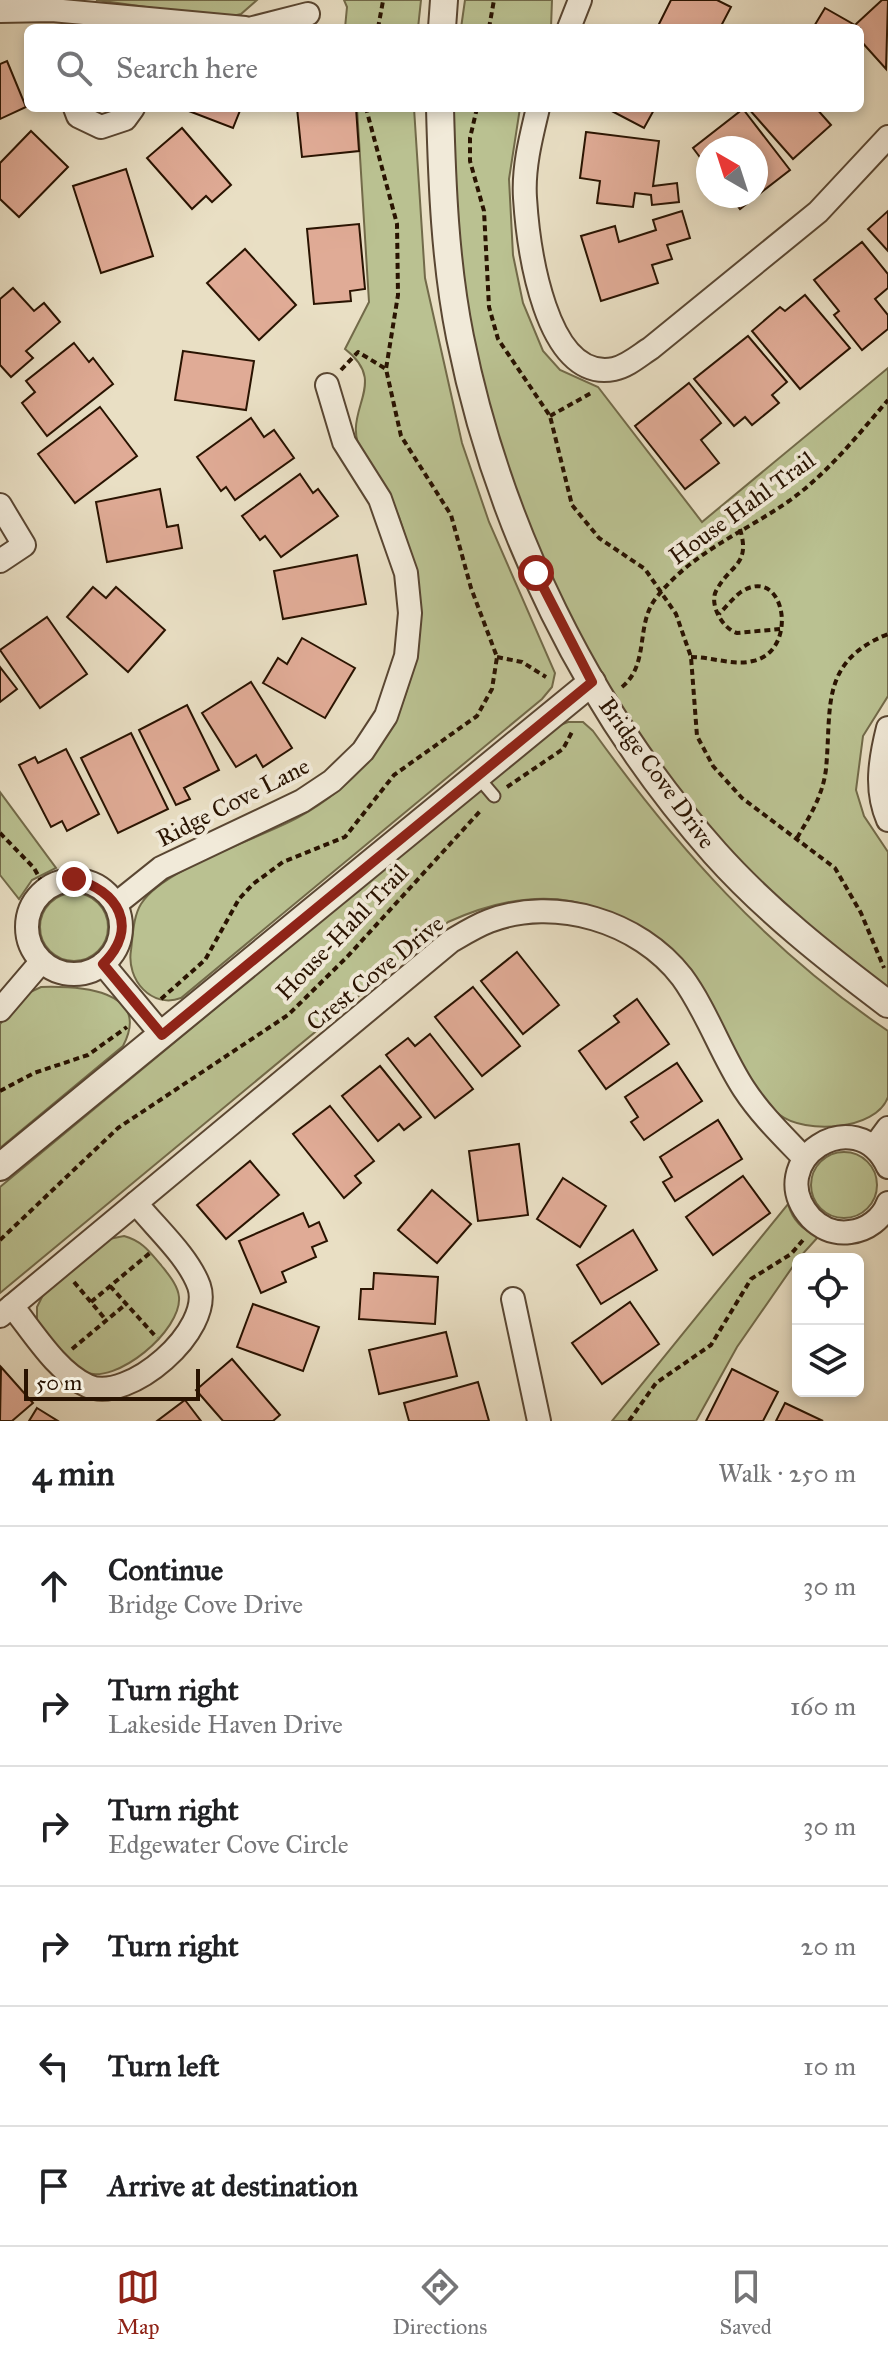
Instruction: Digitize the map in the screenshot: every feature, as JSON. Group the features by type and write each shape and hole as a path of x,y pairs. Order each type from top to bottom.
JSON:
{"street":[{"path":"442,24 444,0"},
{"path":"571,24 580,0"},
{"path":"0,11 13,8 81,20 148,24"},
{"path":"269,24 308,14"},
{"path":"76,112 78,116 101,127 125,119 130,112"},
{"name":"Bridge Cove Drive","path":"440,112 446,239 459,335 477,410 503,491 536,573 602,688 617,726 715,853 796,931 888,1004"},
{"path":"537,112 530,142 525,196 533,259 547,314 564,350 580,362 602,370 624,366 818,212 888,137"},
{"name":"Ridge Cove Lane","path":"116,904 161,868 302,801 332,781 363,751 386,716 406,656 410,613 406,573 380,499 344,442 327,385"},
{"path":"0,505 24,545 0,561"},
{"path":"0,1167 162,1035 486,786 602,688"},
{"path":"888,728 879,781 881,803 888,820"},
{"path":"74,879 97,885 116,904 121,937 113,954 87,973 70,974 41,962 31,949 26,932 28,912 45,888 74,879"},
{"name":"Crest Cove Drive","path":"6,1311 451,941 490,920 538,911 586,915 624,930 658,952 682,977 752,1101 804,1158"},
{"path":"0,1010 41,962"},
{"path":"103,964 162,1035"},
{"path":"874,1147 888,1128"},
{"path":"887,1208 874,1223 859,1231 842,1233 817,1225 801,1207 796,1189 804,1158 825,1140 847,1137 874,1147 888,1167"},
{"path":"6,1311 88,1387 115,1390 138,1378 189,1335 201,1312 200,1287 136,1203"},
{"path":"513,1299 539,1421"}],"path":[{"path":"490,24 494,0"},
{"path":"379,24 383,1"},
{"path":"0,1091 34,1073 88,1055 144,1013 205,960 239,899 253,884 283,862 345,837 394,775 477,716 492,689 497,657 471,588 451,515 401,436 386,369 400,261 391,193 367,112"},
{"path":"476,112 470,138 470,161 484,211 489,307 498,339 550,416 572,505 599,538 645,569 663,590 676,614 691,657 697,736 704,754 742,798 835,868 861,913 879,961 888,972"},
{"path":"327,385 358,352 386,369"},
{"path":"550,416 587,394 604,390 602,370"},
{"name":"House Hahl Trail","path":"602,688 638,667 648,612 684,568 740,529 787,503 818,479 888,400"},
{"path":"740,529 745,544 743,555 716,590 714,599 719,614 726,627 737,633 780,629"},
{"path":"691,657 740,663 756,661 777,644 781,601 762,588 742,592 719,614"},
{"path":"797,838 821,791 832,686 852,654 888,634"},
{"path":"497,657 522,662 546,677"},
{"name":"House-Hahl Trail","path":"0,1240 118,1128 288,1015 347,957 486,786 563,749 577,720"},
{"path":"0,833 34,868 45,888"},
{"path":"629,1421 656,1383 711,1345 751,1279 791,1254 817,1225"},
{"path":"91,1302 166,1240"},
{"path":"61,1265 106,1320"},
{"path":"110,1286 169,1352"},
{"path":"58,1361 126,1304"}],"green space":[{"path":"96,0 257,0 241,14 225,18"},
{"path":"344,0 421,0 418,24 345,24 347,7"},
{"path":"465,0 552,0 551,24 462,24"},
{"path":"357,112 414,112 425,278 462,443 489,522 555,673 552,687 542,699 181,998 160,999 143,989 133,972 133,932 141,904 169,878 282,826 337,791 367,762 390,728 406,692 415,653 418,612 413,569 395,508 357,441 356,426 365,387 364,375 358,362 345,349 369,302"},
{"path":"453,112 519,112 509,179 513,255 523,303 543,351 560,370 598,387 702,522 888,368 888,696 863,736 856,790 864,816 888,852 888,994 816,937 689,810 614,705 514,508 461,305 450,174"},
{"path":"568,722 583,722 593,731 692,856 763,931 802,966 888,1031 888,1097 881,1108 855,1123 838,1126 805,1125 780,1115 756,1089 692,981 653,941 626,922 599,909 571,901 513,901 448,922 0,1293 0,1187 555,727"},
{"path":"0,792 56,868 32,880 19,899 0,875"},
{"path":"67,893 81,893 93,898 103,908 108,927 103,946 93,956 81,961 67,961 55,956 45,946 40,934 40,920 45,908 55,898"},
{"path":"41,987 91,990 107,995 120,1002 128,1013 130,1027 123,1046 0,1148 0,1024 26,994"},
{"path":"837,1152 851,1152 863,1157 872,1166 877,1185 875,1198 868,1209 851,1218 837,1218 825,1213 816,1204 811,1192 811,1178 816,1166 825,1157"},
{"path":"788,1204 799,1224 818,1237 803,1253 792,1253 792,1268 737,1347 696,1421 612,1421"},
{"path":"124,1236 145,1247 170,1276 179,1297 177,1310 159,1339 129,1363 113,1371 97,1374 84,1372 64,1358 37,1325 37,1307 43,1295 109,1239"}],"building":[{"path":"671,0 717,0 731,7 722,24 659,24"},
{"path":"882,0 888,0 886,69 864,44 864,24 856,24"},
{"path":"825,8 853,24 815,24"},
{"path":"7,61 24,108 0,119 0,64"},
{"path":"191,112 239,112 233,128"},
{"path":"297,112 356,112 359,151 302,157"},
{"path":"614,112 653,112 644,128"},
{"path":"739,112 745,112 764,136 708,136"},
{"path":"752,112 820,112 831,125 793,159"},
{"path":"182,128 231,185 212,202 206,196 192,209 147,158"},
{"path":"31,131 68,167 19,217 0,199 0,163"},
{"path":"586,132 659,141 653,186 677,183 679,202 652,205 651,195 635,193 633,207 597,203 600,181 580,178"},
{"path":"768,141 790,170 768,187"},
{"path":"126,169 153,256 101,273 73,186"},
{"path":"682,211 690,238 667,245 672,259 652,265 658,283 601,301 581,236 615,226 619,242 656,230 653,220"},
{"path":"888,211 888,251 868,229"},
{"path":"359,224 365,289 350,291 351,301 314,304 307,229"},
{"path":"862,242 888,274 888,288 875,299 888,315 888,329 862,350 834,315 839,311 814,280"},
{"path":"245,249 296,305 259,340 207,283"},
{"path":"13,288 34,311 44,303 60,322 26,351 33,358 11,377 0,365 0,299"},
{"path":"805,295 850,348 800,389 752,331 780,307 785,311"},
{"path":"748,336 787,382 772,395 779,403 752,425 745,417 734,426 694,379"},
{"path":"74,343 89,362 93,358 113,384 47,436 22,403 35,392 26,381"},
{"path":"183,351 254,361 246,410 175,400"},
{"path":"689,383 721,423 701,440 719,463 685,489 635,426"},
{"path":"100,407 137,456 75,503 38,454"},
{"path":"251,418 264,437 274,430 294,458 235,500 226,487 221,491 197,457"},
{"path":"300,474 313,493 318,489 338,516 281,557 265,536 260,540 242,516"},
{"path":"160,489 167,527 178,525 182,548 107,562 96,502"},
{"path":"357,555 366,604 283,619 274,571"},
{"path":"93,587 106,598 116,587 165,630 128,672 67,617"},
{"path":"47,617 87,674 40,708 0,650"},
{"path":"302,638 355,668 325,718 263,683 278,658 287,664"},
{"path":"0,667 17,689 0,702"},
{"path":"251,682 292,748 263,767 256,755 236,767 202,713"},
{"path":"187,705 219,770 184,788 190,799 176,805 139,730"},
{"path":"131,733 168,809 118,833 81,758"},
{"path":"66,749 99,814 67,831 62,821 51,827 19,765 35,757 38,763"},
{"path":"517,952 559,1005 523,1034 481,981"},
{"path":"473,987 520,1046 482,1076 435,1017"},
{"path":"637,999 669,1044 606,1089 579,1051 619,1022 614,1016"},
{"path":"430,1034 473,1089 435,1118 386,1055 408,1038 415,1046"},
{"path":"677,1063 702,1101 644,1140 631,1122 638,1117 625,1097"},
{"path":"380,1066 421,1117 404,1130 399,1124 378,1141 342,1096"},
{"path":"330,1106 374,1161 355,1176 361,1183 344,1198 293,1134"},
{"path":"718,1120 742,1159 675,1201 663,1182 672,1177 660,1157"},
{"path":"519,1144 528,1215 478,1221 469,1151"},
{"path":"250,1161 279,1195 226,1239 197,1205"},
{"path":"743,1176 770,1213 713,1255 686,1217"},
{"path":"563,1178 606,1206 580,1247 537,1219"},
{"path":"432,1190 471,1224 437,1263 398,1230"},
{"path":"303,1213 309,1227 319,1222 327,1241 312,1247 316,1257 282,1272 286,1282 261,1293 239,1241"},
{"path":"633,1230 657,1270 601,1304 577,1265"},
{"path":"374,1273 438,1277 435,1324 359,1319 361,1289 373,1289"},
{"path":"630,1302 659,1344 602,1384 572,1343"},
{"path":"253,1304 319,1327 303,1371 237,1347"},
{"path":"446,1332 457,1376 379,1394 369,1350"},
{"path":"232,1359 280,1415 273,1421 223,1421 196,1390"},
{"path":"1,1367 33,1403 12,1421 0,1421"},
{"path":"732,1369 778,1392 763,1421 706,1421"},
{"path":"478,1382 489,1421 409,1421 404,1403"},
{"path":"185,1400 201,1421 157,1421"},
{"path":"785,1403 823,1421 776,1421"},
{"path":"37,1408 58,1421 29,1421"}],"route":[{"path":"74,879 97,885 113,898 121,916 121,937 113,954 103,964 162,1035 592,682 570,645 536,573"}]}
